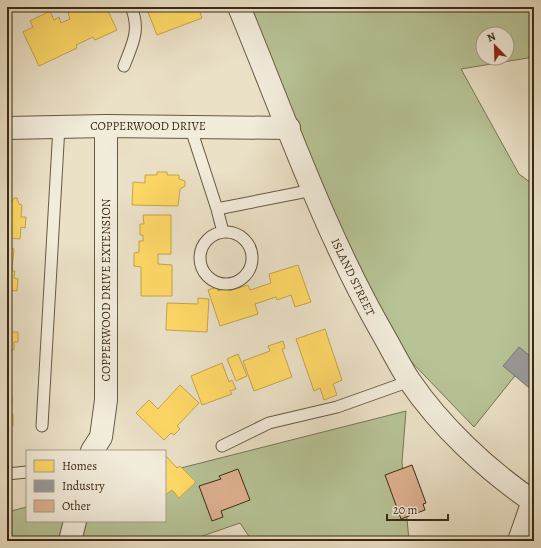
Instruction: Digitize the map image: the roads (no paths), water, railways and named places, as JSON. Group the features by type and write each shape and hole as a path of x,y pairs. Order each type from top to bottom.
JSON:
{"street":[{"name":"ISLAND STREET","path":"239,7 322,213 365,302 410,381 456,438 508,484 533,501"},
{"name":"COPPERWOOD DRIVE","path":"7,128 59,126 190,126 289,128"},
{"name":"COPPERWOOD DRIVE EXTENSION","path":"93,450 100,437 106,400 106,126"},
{"path":"519,541 533,501"},
{"path":"70,541 74,522"}],"lane":[{"path":"124,66 136,32 134,14 131,7"},
{"path":"42,426 59,126"},
{"path":"190,126 223,232"},
{"path":"217,210 313,190"},
{"path":"223,232 240,236 247,243 251,251 252,260 250,269 238,282 229,285 212,281 202,269 200,261 203,245 215,234 223,232"},
{"path":"222,446 269,423 337,407 410,381"},
{"path":"7,474 26,472"}]}
